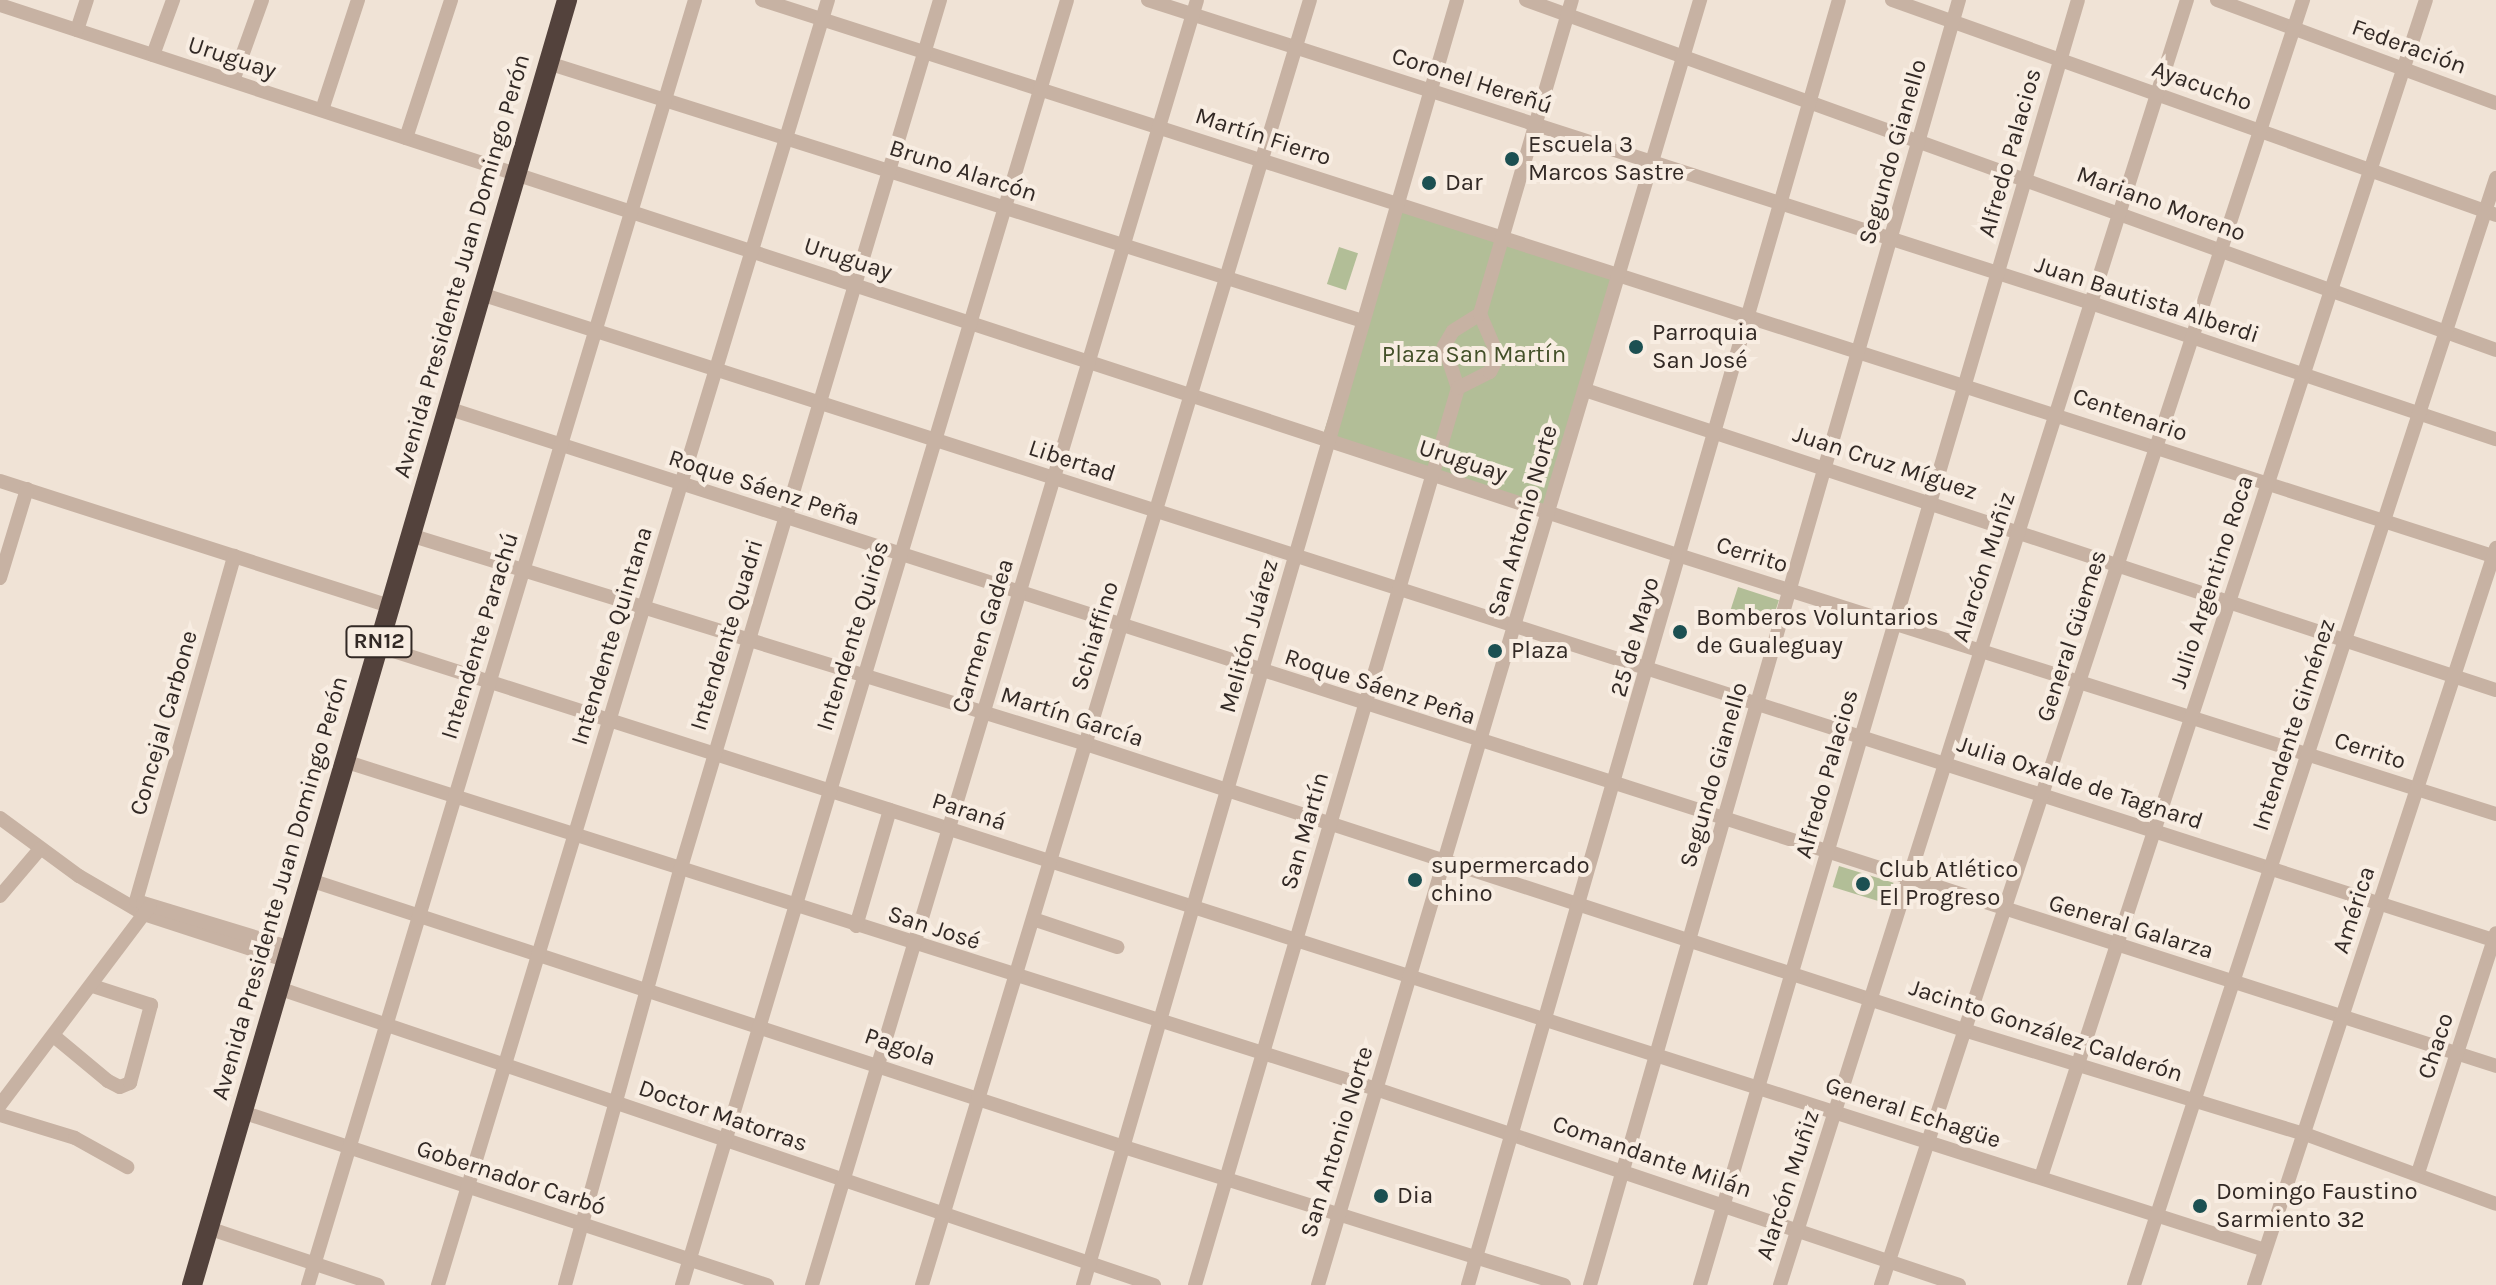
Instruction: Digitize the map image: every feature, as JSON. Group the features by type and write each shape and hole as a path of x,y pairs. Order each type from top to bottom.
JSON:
{"highway":[{"name":"Avenida Presidente Juan Domingo Perón","path":"192,1285 567,0"}],"street":[{"path":"77,30 87,0"},
{"path":"153,55 173,0"},
{"path":"233,81 262,0"},
{"path":"322,110 358,0"},
{"path":"406,138 451,0"},
{"name":"Intendente Parachú","path":"308,1285 695,0"},
{"name":"Martín Fierro","path":"762,0 1750,317"},
{"name":"Intendente Quintana","path":"438,1285 828,0"},
{"name":"Intendente Quadri","path":"565,1285 680,871 940,0"},
{"name":"Intendente Quirós","path":"682,1285 1067,0"},
{"name":"Coronel Hereñú","path":"1148,0 1194,7 1296,48 1783,204"},
{"name":"Schiaffino","path":"922,1285 1310,0"},
{"name":"Melitón Juárez","path":"1083,1285 1457,0"},
{"name":"Mariano Moreno","path":"1526,0 2120,211 2496,350"},
{"path":"1480,314 1453,331 1444,346 1458,388 1490,372 1498,356 1480,314 1572,0"},
{"name":"San Antonio Norte","path":"1318,1285 1700,0"},
{"name":"25 de Mayo","path":"1468,1285 1650,669 1839,0"},
{"name":"Ayacucho","path":"1892,0 2158,92 2491,213"},
{"name":"Segundo Gianello","path":"1590,1285 1959,0"},
{"name":"Alfredo Palacios","path":"1700,1285 2078,0"},
{"name":"Alarcón Muñiz","path":"1780,1285 2187,0"},
{"name":"Federación","path":"2217,0 2496,103"},
{"name":"General Güemes","path":"1881,1285 2303,0"},
{"name":"Julio Argentino Roca","path":"2041,1177 2426,0"},
{"name":"Uruguay","path":"0,5 1192,393 1681,556"},
{"name":"Carmen Gadea","path":"812,1285 1194,7"},
{"name":"Bruno Alarcón","path":"548,63 1363,321"},
{"name":"Intendente Giménez","path":"2134,1285 2446,332 2491,213 2496,178"},
{"name":"Juan Bautista Alberdi","path":"1783,204 2496,439"},
{"name":"Libertad","path":"481,294 1650,669"},
{"name":"Centenario","path":"1750,317 2156,449 2495,554"},
{"name":"San Martín","path":"1195,1285 1458,388"},
{"path":"1585,390 1715,432"},
{"name":"Roque Sáenz Peña","path":"447,408 1615,786"},
{"name":"Juan Cruz Míguez","path":"1715,432 2019,529 2117,565 2496,690"},
{"path":"0,481 389,606"},
{"path":"0,578 27,489"},
{"name":"Martín García","path":"410,535 1086,744 1581,905"},
{"name":"América","path":"2254,1285 2495,554"},
{"name":"Concejal Carbone","path":"0,1105 93,986 144,907 234,556"},
{"name":"Cerrito","path":"1681,556 2496,814"},
{"name":"Paraná","path":"378,646 1546,1019"},
{"name":"Julia Oxalde de Tagnard","path":"1650,669 2271,867 2378,905 2495,938"},
{"name":"San José","path":"344,761 680,871 1512,1133"},
{"name":"General Galarza","path":"1615,786 2496,1066"},
{"path":"856,926 890,810"},
{"path":"0,818 40,849 105,890 144,907 287,954"},
{"path":"0,896 40,849"},
{"name":"Pagola","path":"310,880 760,1024 1124,1147 1564,1285"},
{"name":"Jacinto González Calderón","path":"1581,905 1871,997 1964,1030 2305,1134 2496,1204"},
{"path":"1033,919 1117,947"},
{"name":"Chaco","path":"2418,1173 2495,938"},
{"path":"55,1037 108,1081 120,1087 130,1083 151,1005 93,986"},
{"name":"Doctor Matorras","path":"278,988 1154,1285"},
{"name":"General Echagüe","path":"1546,1019 2265,1250"},
{"name":"Gobernador Carbó","path":"242,1112 767,1285"},
{"path":"0,1115 75,1138 127,1167"},
{"name":"Comandante Milán","path":"1512,1133 1959,1285"},
{"path":"208,1228 378,1285"}],"green space":[{"name":"Plaza San Martín","path":"1398,204 1619,276 1543,509 1322,437"},
{"path":"1339,247 1358,253 1346,290 1327,284"},
{"path":"1738,587 1779,600 1770,629 1729,616"},
{"name":"Club Atlético El Progreso","path":"1839,866 1894,883 1887,904 1833,887"}],"place":[{"name":"Escuela 3 Marcos Sastre","path":"1512,159"},
{"name":"Dar","path":"1429,183"},
{"name":"Parroquia San José","path":"1636,347"},
{"name":"Bomberos Voluntarios de Gualeguay","path":"1680,632"},
{"name":"Plaza","path":"1495,651"},
{"name":"supermercado chino","path":"1415,880"},
{"name":"Club Atlético El Progreso","path":"1863,884"},
{"name":"Dia","path":"1381,1196"},
{"name":"Domingo Faustino Sarmiento 32","path":"2200,1206"}]}
